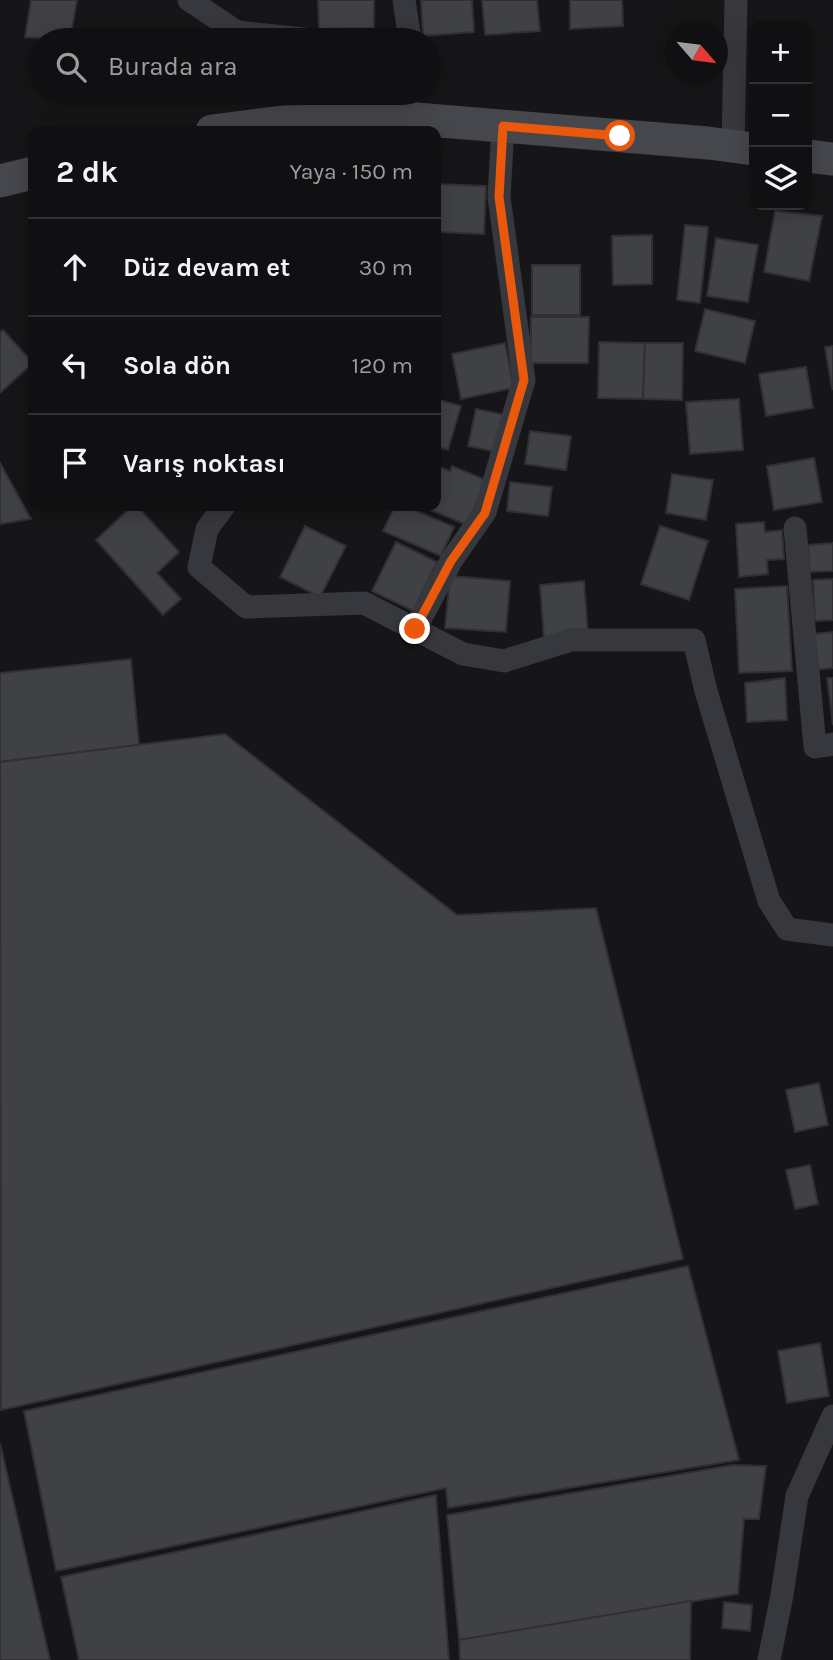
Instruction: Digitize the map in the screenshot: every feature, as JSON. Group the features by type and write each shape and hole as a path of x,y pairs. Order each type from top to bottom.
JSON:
{"main road":[{"path":"283,126 390,105"},
{"path":"425,105 503,126 744,148"},
{"path":"812,157 833,159"},
{"path":"0,181 28,174"}],"street":[{"path":"189,0 231,28"},
{"path":"404,0 408,28"},
{"path":"736,0 744,148"},
{"path":"415,629 451,561 485,513 524,380 499,197 503,126"},
{"path":"220,511 207,529 200,567 246,607 363,603 463,653 504,662 571,640 694,639 706,691 769,901 787,929 833,935"},
{"path":"795,528 815,747 833,744"},
{"path":"769,1660 797,1496 833,1416"}],"building":[{"path":"31,0 77,0 72,28 28,28 28,37 25,37"},
{"path":"318,0 374,0 374,28 319,28"},
{"path":"421,0 472,0 474,32 441,35 441,28 423,28"},
{"path":"482,0 537,0 540,31 485,35"},
{"path":"570,0 622,0 623,26 570,29"},
{"path":"441,184 486,186 484,234 441,232"},
{"path":"775,211 822,216 809,281 764,272"},
{"path":"685,225 708,227 700,303 677,300"},
{"path":"652,235 652,284 613,285 612,236"},
{"path":"716,238 758,245 748,302 707,296"},
{"path":"532,265 580,265 580,315 532,315"},
{"path":"705,309 755,321 745,363 695,351"},
{"path":"531,317 589,317 588,363 531,363"},
{"path":"3,330 28,358 28,368 0,393 0,333"},
{"path":"599,342 645,343 643,399 598,398"},
{"path":"505,343 514,388 461,399 452,354"},
{"path":"645,343 683,343 682,400 643,399"},
{"path":"833,346 833,389 832,389 825,347"},
{"path":"806,367 813,408 766,416 759,374"},
{"path":"739,399 743,450 690,454 686,402"},
{"path":"441,400 461,406 448,450 441,448"},
{"path":"476,409 505,415 497,452 468,446"},
{"path":"530,431 571,436 566,470 525,464"},
{"path":"814,458 822,502 774,510 767,466"},
{"path":"0,463 31,519 0,524"},
{"path":"452,466 486,480 467,525 433,511 441,511 441,468 450,471"},
{"path":"672,474 713,480 706,520 666,513"},
{"path":"510,482 552,487 548,516 507,511"},
{"path":"127,511 142,511 179,552 157,573 181,599 163,615 96,540"},
{"path":"393,511 417,511 454,527 441,556 383,531"},
{"path":"764,522 765,532 782,530 784,559 767,560 768,574 739,577 736,524"},
{"path":"305,526 346,546 320,597 280,577"},
{"path":"660,526 708,541 689,600 641,584"},
{"path":"396,542 437,562 413,611 372,591"},
{"path":"833,543 833,571 810,572 808,545"},
{"path":"450,576 510,581 506,632 445,628"},
{"path":"833,579 833,620 815,621 813,580"},
{"path":"584,581 588,635 544,639 540,585"},
{"path":"787,586 792,671 739,673 735,589"},
{"path":"833,632 833,668 817,670 814,634"},
{"path":"131,659 139,745 0,762 0,673"},
{"path":"785,678 787,720 747,722 745,683"},
{"path":"827,678 833,678 833,725"},
{"path":"225,734 457,915 596,908 683,1259 1,1410 0,762"},
{"path":"819,1083 828,1125 795,1132 786,1090"},
{"path":"810,1165 818,1204 795,1209 786,1170"},
{"path":"688,1266 739,1460 448,1508 446,1488 56,1571 24,1411"},
{"path":"820,1343 829,1396 787,1403 778,1351"},
{"path":"0,1443 50,1660 0,1660"},
{"path":"732,1465 766,1466 759,1519 744,1519 738,1594 459,1640 447,1515"},
{"path":"436,1495 449,1660 79,1660 61,1577"},
{"path":"691,1601 690,1660 460,1660 459,1640"},
{"path":"724,1602 752,1605 750,1631 722,1628"}],"route":[{"path":"415,629 451,561 485,513 524,380 499,197 503,126 620,136"}]}
